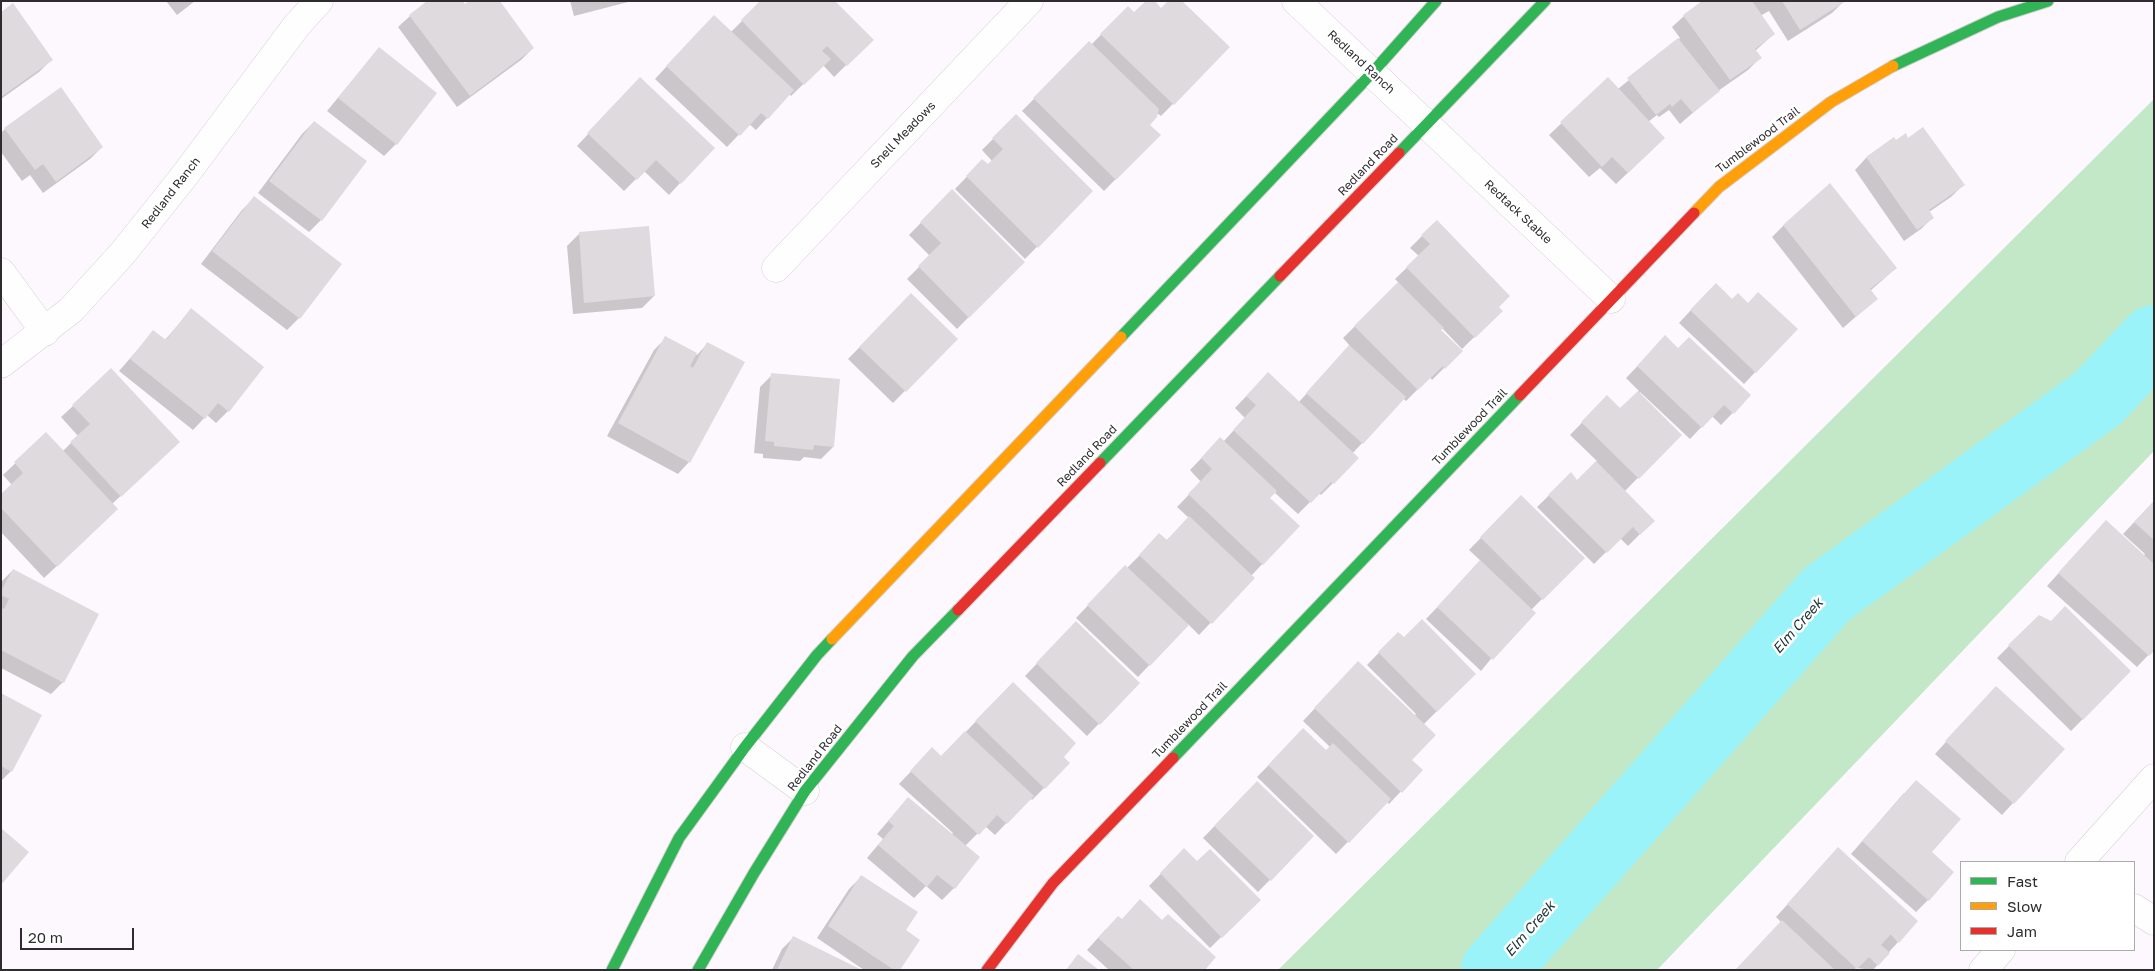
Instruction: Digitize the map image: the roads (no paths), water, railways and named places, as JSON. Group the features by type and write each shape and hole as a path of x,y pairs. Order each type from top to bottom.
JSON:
{"main road":[{"path":"612,970 679,838 745,747 817,655 1372,72 1436,1"},
{"name":"Redland Road","path":"698,970 754,873 805,791 913,656 1545,1"},
{"name":"Tumblewood Trail","path":"987,970 1053,883 1719,188 1831,102 1885,70 1998,17 2048,1"}],"street":[{"name":"Redland Ranch","path":"1,364 45,332 71,310 122,254 185,175 298,25 320,1"},
{"name":"Snell Meadows","path":"776,268 1029,1"},
{"name":"Redland Ranch","path":"1296,1 1426,124"},
{"name":"Redtack Stable","path":"1426,124 1611,299"},
{"path":"1,272 45,332"},
{"path":"745,747 805,791"},
{"path":"2080,861 2154,778"},
{"path":"2135,909 2154,921"},
{"path":"1983,970 1999,951"}],"waterway":[{"name":"Elm Creek","path":"1495,970 1827,594 2098,398 2154,339"}]}
